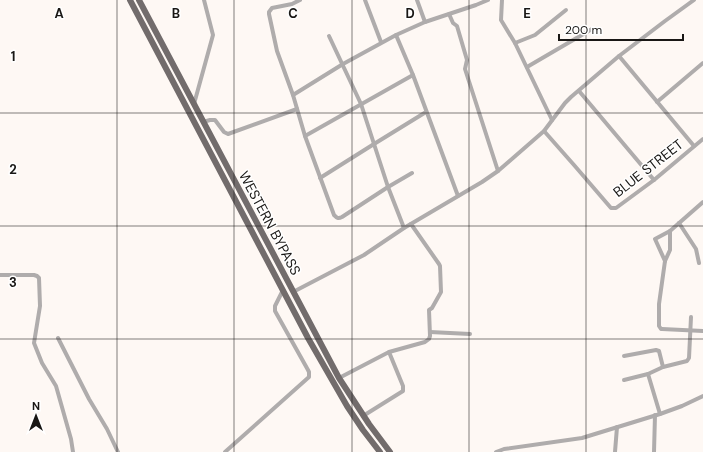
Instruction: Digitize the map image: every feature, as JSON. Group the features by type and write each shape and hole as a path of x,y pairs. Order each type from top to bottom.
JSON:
{"main road":[{"name":"WESTERN BYPASS","path":"130,0 334,385 363,430 380,452"},
{"name":"WESTERN BYPASS","path":"139,0 339,378 363,416 390,452"}],"street":[{"path":"194,105 213,35 204,0"},
{"path":"300,0 292,4 272,8 269,12 278,51 305,136 334,216 339,218 412,173"},
{"path":"364,0 381,42"},
{"path":"417,0 425,22"},
{"path":"474,0 476,5"},
{"path":"293,95 342,64 381,42 425,22 488,0"},
{"path":"502,0 501,20 515,43 552,120"},
{"path":"294,292 364,255 404,228 498,171 544,131 564,103 620,56 694,0"},
{"path":"515,43 535,35 566,10"},
{"path":"449,14 453,23 457,26 467,60 465,69 498,171"},
{"path":"526,67 592,29"},
{"path":"396,35 413,75 458,196"},
{"path":"329,36 361,104 388,187 404,228"},
{"path":"620,56 694,146"},
{"path":"657,102 703,63"},
{"path":"305,136 413,75"},
{"path":"579,91 654,180"},
{"path":"203,122 215,120 224,132 228,134 297,109"},
{"path":"320,178 426,112"},
{"name":"BLUE STREET","path":"544,131 612,209 616,208 654,180 703,139"},
{"path":"665,261 655,239 670,230 703,202"},
{"path":"679,223 696,249 699,263"},
{"path":"339,378 389,352 425,342 429,339 429,310 432,308 441,292 440,266 411,224"},
{"path":"670,230 670,250 665,261 659,304 660,328 703,331"},
{"path":"0,275 34,275 39,278 40,306 34,343 42,363 56,386 71,439 73,452"},
{"path":"225,452 309,377 308,370 275,311 275,306 283,290"},
{"path":"624,380 648,374 663,367 688,360 691,317"},
{"path":"430,332 470,334"},
{"path":"58,338 118,452"},
{"path":"624,356 656,350 658,351 663,367"},
{"path":"363,416 403,391 403,386 389,352"},
{"path":"648,374 658,414 654,452"},
{"path":"496,452 504,449 582,438 682,406 703,396"},
{"path":"615,452 617,427"}]}
